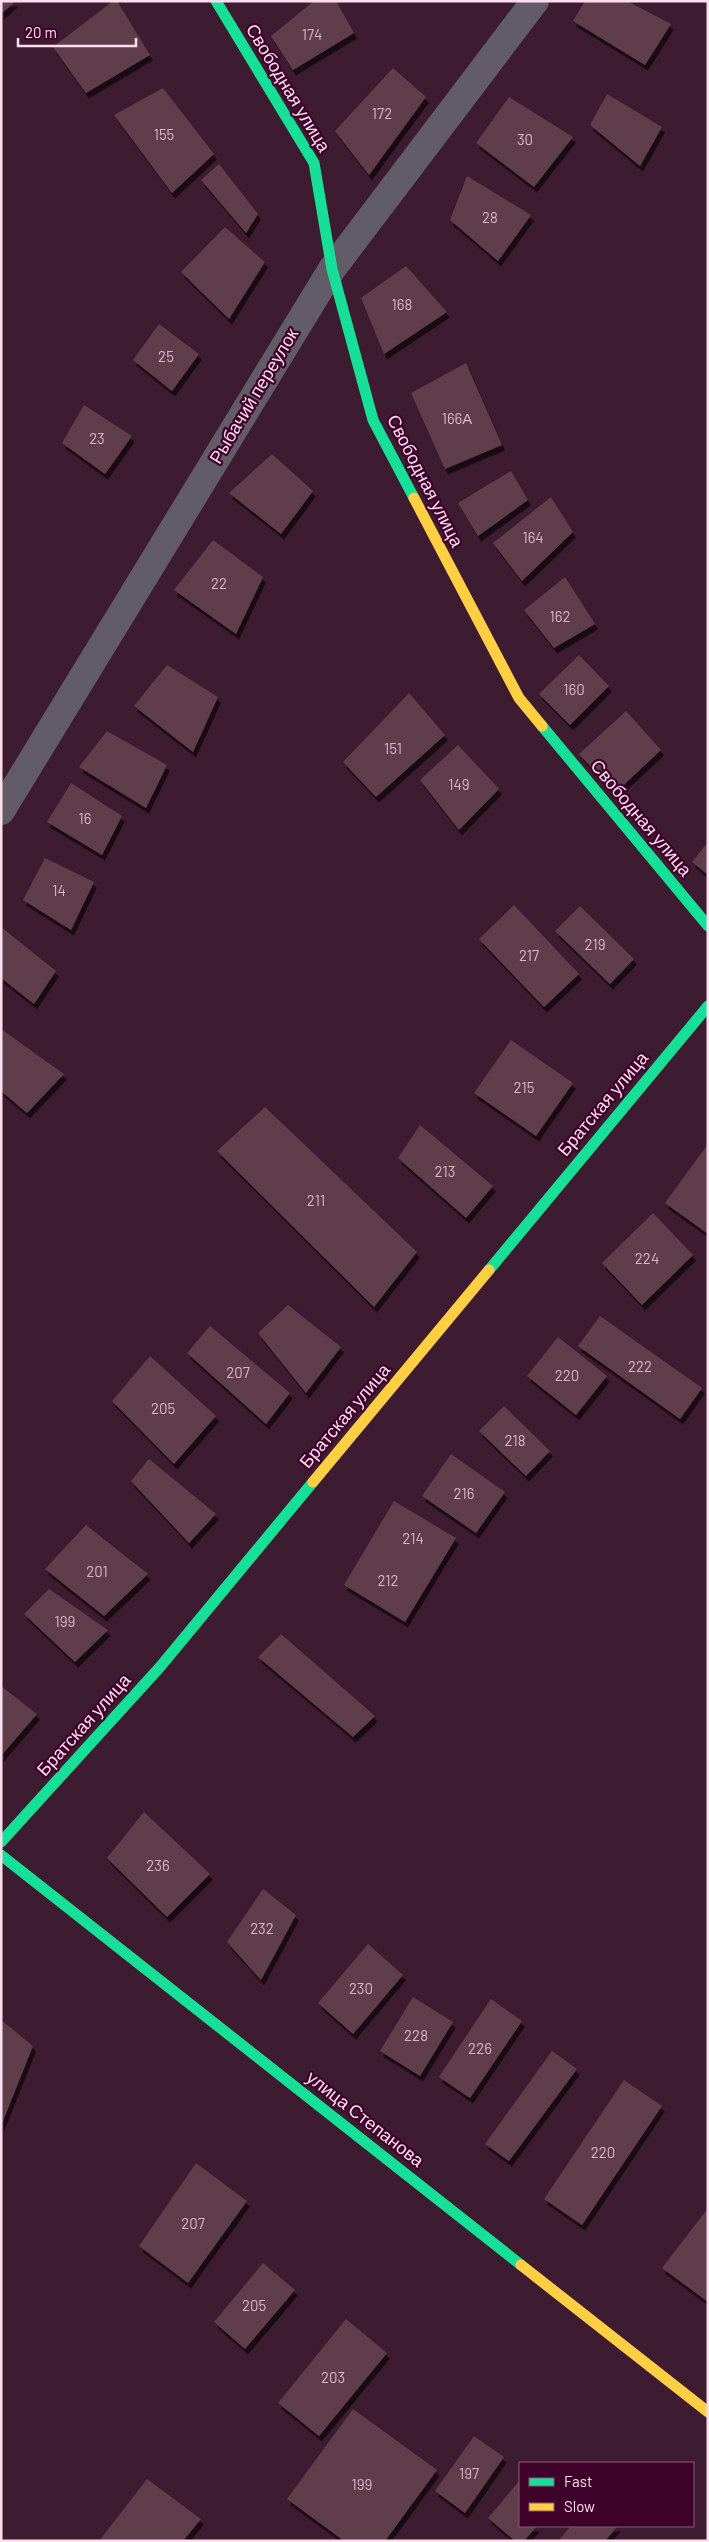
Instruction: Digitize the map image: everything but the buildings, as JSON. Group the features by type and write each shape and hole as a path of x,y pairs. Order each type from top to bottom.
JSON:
{"street":[{"name":"Свободная улица","path":"216,1 314,163 332,269 373,420 519,698 708,926"},
{"name":"Рыбачий переулок","path":"1,811 332,269 535,1"},
{"name":"Братская улица","path":"1,1842 160,1667 708,1006"},
{"name":"улица Степанова","path":"1,1855 708,2412"}],"traffic: fast":[{"path":"216,1 314,163 332,269 373,420 414,498"},
{"path":"542,726 708,926"},
{"path":"489,1270 708,1006"},
{"path":"1,1842 160,1667 313,1482"},
{"path":"1,1855 521,2265"}],"traffic: slow":[{"path":"414,498 519,698 542,726"},
{"path":"313,1482 489,1270"},
{"path":"521,2265 708,2412"}]}
